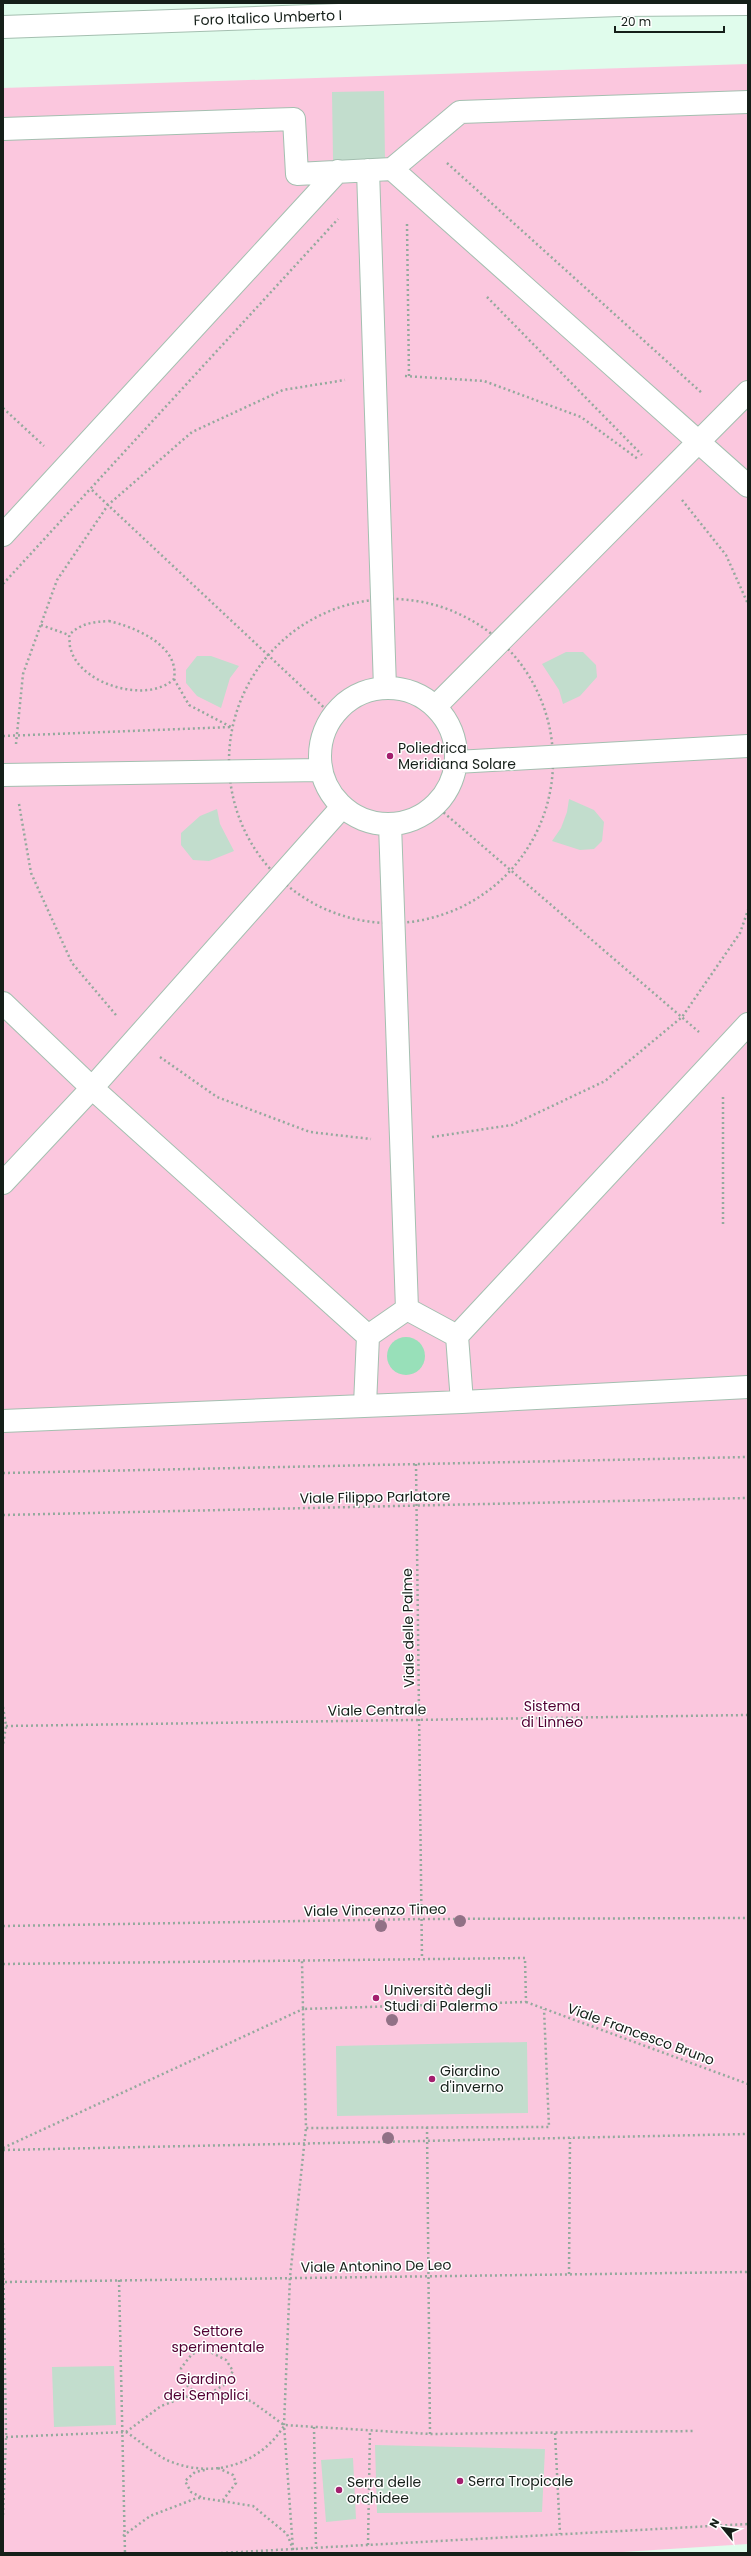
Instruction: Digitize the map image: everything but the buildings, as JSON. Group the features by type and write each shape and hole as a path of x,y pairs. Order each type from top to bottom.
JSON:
{"street":[{"name":"Foro Italico Umberto I","path":"3,27 620,5 748,4"},
{"path":"3,129 294,119 297,174 338,171 392,170 460,112 748,102"},
{"path":"368,170 385,688"},
{"path":"392,170 748,486"},
{"path":"3,535 338,171"},
{"path":"436,706 748,392"},
{"path":"385,688 400,688 419,695 436,706 448,722 455,742 456,762 453,778 436,806 422,816 406,822 390,824 372,823 356,817 342,807 329,790 321,770 320,751 323,733 332,716 345,702 361,693 385,688"},
{"path":"456,762 748,746"},
{"path":"9,775 321,770"},
{"path":"3,1183 92,1088 342,807"},
{"path":"390,824 407,1309"},
{"path":"3,1003 92,1088 368,1336"},
{"path":"462,1402 457,1336 748,1024"},
{"path":"368,1336 407,1309"},
{"path":"407,1309 457,1336"},
{"path":"365,1405 368,1336"},
{"path":"3,1421 462,1402 748,1387"}],"path":[{"path":"424,142 726,415"},
{"path":"3,584 92,490 338,219 407,216 410,377"},
{"path":"485,295 664,477 726,555 748,604"},
{"path":"72,963 31,873 9,775 17,736 23,674 57,580 108,505 192,432 283,390 374,375 484,381 581,417 664,477"},
{"path":"3,408 332,716"},
{"path":"382,599 423,601 464,616 501,641 529,674 546,714 553,757 549,798 535,836 511,870 478,899 444,914 394,924 352,920 312,904 278,879 253,848 236,811 229,772 232,727 243,696 267,656 299,627 337,608 382,599"},
{"path":"69,635 76,628 90,622 109,621 133,627 157,642 169,655 175,671 174,679 189,705 232,727"},
{"path":"41,625 69,635"},
{"path":"69,635 71,651 80,665 94,677 114,687 136,691 157,690 174,679"},
{"path":"3,736 232,727"},
{"path":"436,806 722,1051"},
{"path":"723,1089 723,1225"},
{"path":"3,1473 748,1457"},
{"name":"Viale delle Palme","path":"416,1464 422,1959"},
{"name":"Viale Filippo Parlatore","path":"3,1515 748,1498"},
{"path":"3,1707 6,1726 3,1745"},
{"name":"Viale Centrale","path":"6,1726 748,1715"},
{"name":"Viale Vincenzo Tineo","path":"3,1926 421,1919 748,1918"},
{"path":"3,1964 526,1958 526,2002 303,2009 3,2149"},
{"path":"292,2549 284,2425 290,2277 306,2128 302,1961"},
{"name":"Viale Francesco Bruno","path":"526,2002 748,2084"},
{"path":"306,2128 549,2127 544,2009"},
{"path":"427,2127 430,2434"},
{"path":"3,2149 748,2134"},
{"path":"569,2274 570,2138"},
{"path":"3,2243 5,2282 6,2437 3,2516"},
{"name":"Viale Antonino De Leo","path":"5,2282 429,2275 748,2272"},
{"path":"119,2280 123,2536 125,2553"},
{"path":"196,2393 182,2381 181,2368 192,2354 206,2350 226,2360 233,2371 224,2385 210,2393"},
{"path":"126,2432 161,2406 196,2393 210,2393 251,2401 284,2425 430,2434 694,2431"},
{"path":"202,2498 191,2492 186,2481 195,2472 234,2466 273,2443 284,2425"},
{"path":"314,2427 316,2548"},
{"path":"368,2545 370,2430"},
{"path":"6,2437 126,2432 169,2461 208,2470"},
{"path":"555,2433 560,2534"},
{"path":"218,2468 233,2476 236,2483 223,2500"},
{"path":"123,2536 150,2516 197,2498 202,2498 223,2500 253,2506 286,2534 292,2549"},
{"path":"221,2553 748,2524"}],"green space":[{"path":"748,64 748,2544 607,2553 3,2553 3,88"}],"shaded area":[{"path":"402,1337 410,1337 420,1342 424,1349 424,1363 420,1370 410,1375 402,1375 392,1370 390,1367 387,1360 387,1352 392,1342 395,1340"}],"place":[{"name":"Poliedrica Meridiana Solare","path":"390,756"},
{"name":"Università degli Studi di Palermo","path":"376,1998"},
{"name":"Giardino d'inverno","path":"432,2079"},
{"name":"Serra Tropicale","path":"460,2481"},
{"name":"Serra delle orchidee","path":"339,2490"}],"park label":[{"name":"Sistema di Linneo","path":"552,1714"},
{"name":"Settore sperimentale","path":"218,2340"},
{"name":"Giardino dei Semplici","path":"206,2388"}]}
